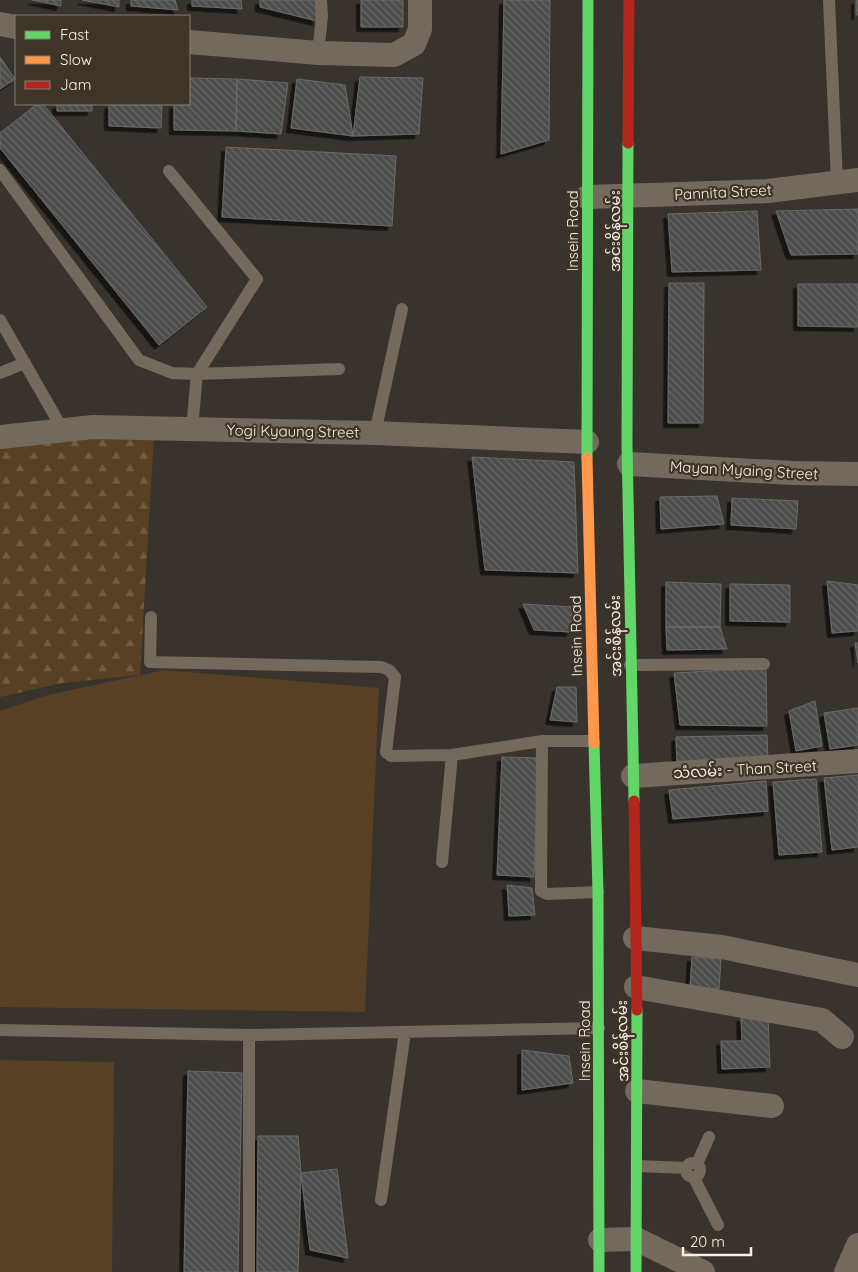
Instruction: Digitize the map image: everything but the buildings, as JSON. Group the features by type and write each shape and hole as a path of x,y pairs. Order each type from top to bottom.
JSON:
{"main road":[{"name":"Insein Road","path":"588,0 586,197 600,442 593,741 598,892 603,952 599,1028 604,1044 600,1272"},
{"name":"အင်းစိန်လမ်း","path":"629,0 628,454 632,947 636,988 633,1042 637,1091 638,1166 636,1272"},
{"path":"600,442 628,454"},
{"path":"593,761 609,761"}],"street":[{"path":"190,42 318,53 394,55 414,44 420,29 420,0"},
{"path":"0,24 15,27"},
{"name":"Pannita Street","path":"586,197 768,192 848,181"},
{"name":"Yogi Kyaung Street","path":"0,437 93,427 375,433 600,442"},
{"name":"Mayan Myaing Street","path":"628,454 793,473 858,474"},
{"name":"သံလမ်း - Than Street","path":"630,766 858,761"},
{"path":"632,947 722,947 858,975"},
{"path":"636,988 822,1020 842,1037"},
{"path":"637,1091 772,1106"},
{"path":"600,1240 636,1239 703,1272"},
{"path":"846,1272 858,1245"}],"lane":[{"path":"318,53 322,16 321,0"},
{"path":"829,0 848,181"},
{"path":"0,170 140,360 172,373 197,374 339,369"},
{"path":"169,171 256,280 197,374 192,429"},
{"path":"375,433 402,309"},
{"path":"0,320 62,430"},
{"path":"0,373 24,363"},
{"path":"150,617 150,662 382,667 388,670 395,677 386,752 392,756 452,756 542,741 593,741"},
{"path":"630,665 764,664"},
{"path":"542,741 542,892 547,894 598,892"},
{"path":"442,862 452,756"},
{"path":"0,1030 249,1035 599,1028"},
{"path":"380,1200 405,1032"},
{"path":"248,1272 249,1035"},
{"path":"692,1170 709,1137"},
{"path":"638,1166 692,1170"},
{"path":"692,1170 718,1225"}],"green space":[{"path":"154,435 140,675 62,683 0,697 0,445"},
{"path":"164,670 379,688 365,1012 0,1007 0,711 48,695"},
{"path":"0,1060 114,1062 112,1272 0,1272"}],"traffic: fast":[{"path":"587,458 588,0"},
{"path":"628,143 627,444 634,801"},
{"path":"594,743 598,892 599,1272"},
{"path":"636,1272 637,1010"}],"traffic: slow":[{"path":"587,458 594,743"}],"traffic: jam":[{"path":"628,143 629,0"},
{"path":"634,801 637,1010"}]}
